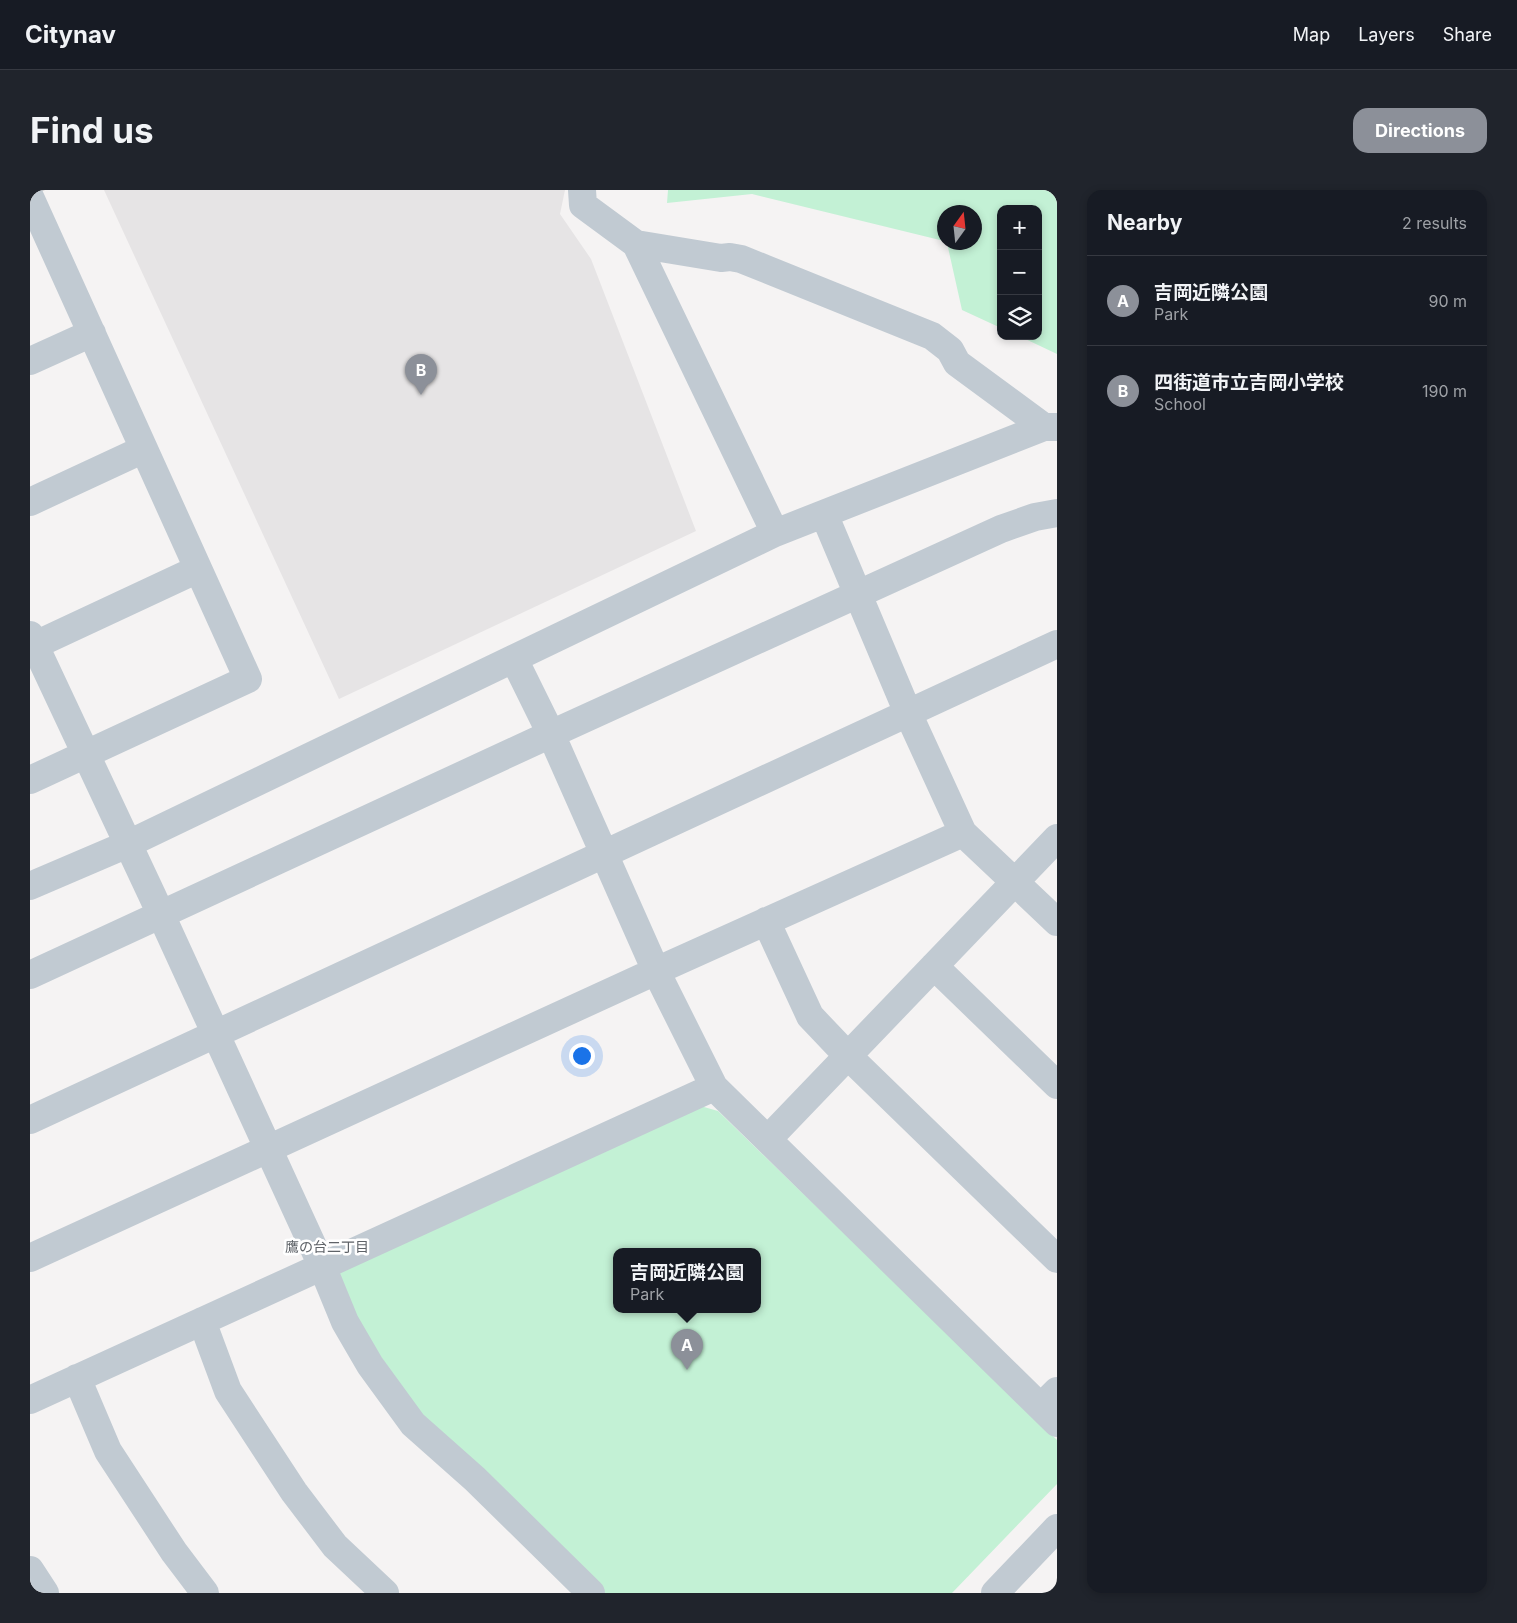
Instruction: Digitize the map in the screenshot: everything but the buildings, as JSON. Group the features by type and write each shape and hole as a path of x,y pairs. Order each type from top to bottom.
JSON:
{"street":[{"path":"582,190 583,205 636,244 721,258 741,259 932,336 950,350 957,363 1051,427"},
{"path":"30,780 248,679 92,333 33,211"},
{"path":"636,244 775,533"},
{"path":"30,361 92,333"},
{"path":"30,886 128,844 775,533 1051,427"},
{"path":"30,502 144,450"},
{"path":"30,975 551,734 1001,529 1035,517 1057,512"},
{"path":"824,514 908,713 963,833 1057,922"},
{"path":"198,569 32,640 161,914 322,1266 345,1322 370,1365 413,1424 475,1479 591,1593"},
{"path":"30,1120 1057,644"},
{"path":"514,659 551,734 656,971 714,1086 768,1140 1052,1407"},
{"path":"30,1258 656,971 963,833"},
{"path":"768,1140 1057,838"},
{"path":"766,921 810,1016 848,1056 1057,1259"},
{"path":"934,966 1057,1085"},
{"path":"30,1400 714,1086"},
{"path":"202,1321 228,1391 294,1492 336,1546 385,1593"},
{"path":"77,1378 108,1451 174,1552 205,1593"},
{"path":"995,1593 1057,1528"},
{"path":"30,1570 45,1593"}],"shaded area":[{"path":"104,190 565,190 560,214 591,259 696,531 339,699"}],"green space":[{"path":"668,190 1057,190 1057,354 1027,340 1042,340 1042,205 997,205 997,326 962,310 949,250 982,250 982,205 937,205 937,239 752,194 667,203"},
{"path":"697,1105 718,1111 1057,1440 1057,1484 952,1593 604,1593 422,1416 358,1324 338,1272"}],"place":[{"name":"四街道市立吉岡小学校","path":"421,395"},
{"name":"吉岡近隣公園","path":"687,1370"}],"district":[{"name":"鷹の台二丁目","path":"327,1247"}]}
